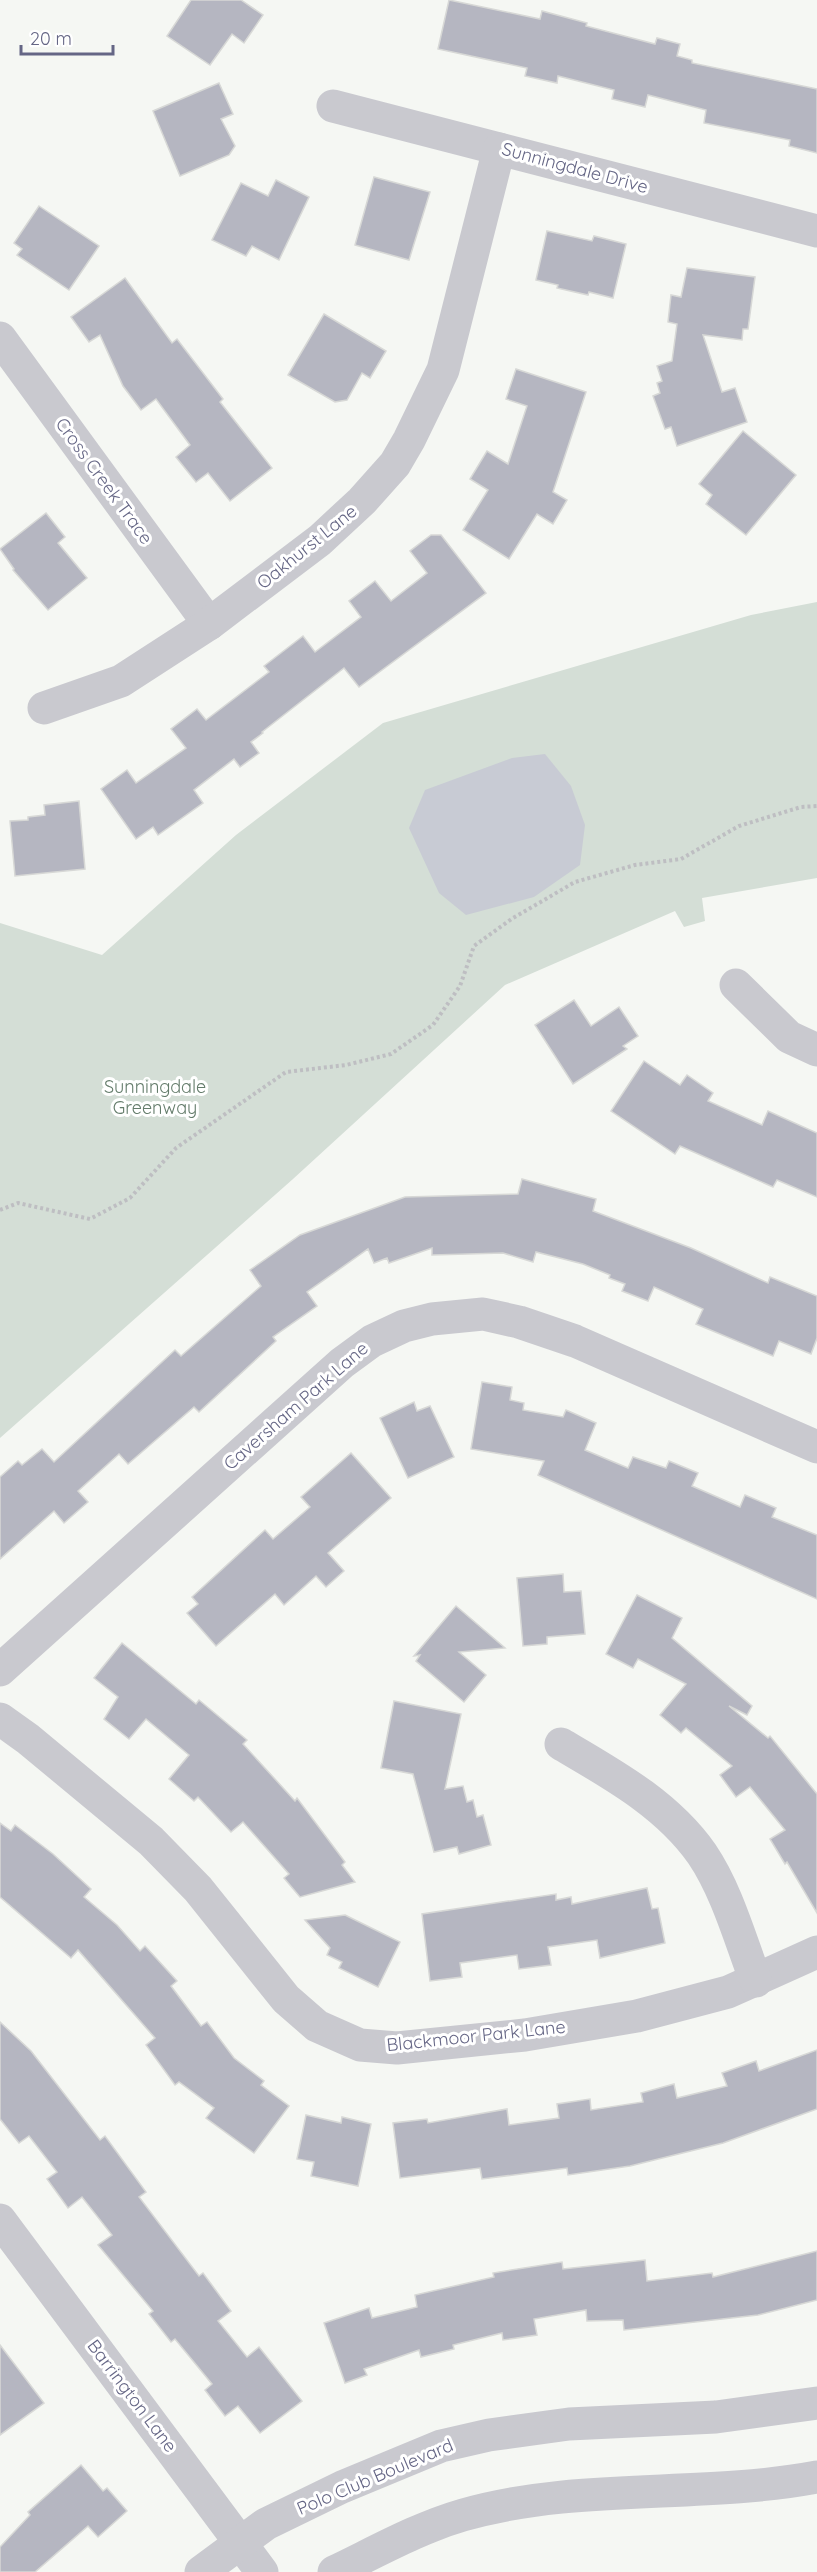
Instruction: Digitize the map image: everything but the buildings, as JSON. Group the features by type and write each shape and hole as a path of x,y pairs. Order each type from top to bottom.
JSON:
{"street":[{"name":"Sunningdale Drive","path":"333,106 817,231"},
{"name":"Oakhurst Lane","path":"44,708 121,681 209,624 320,540 362,501 395,464 443,370 499,148"},
{"name":"Cross Creek Trace","path":"0,338 209,624"},
{"path":"736,985 789,1037 817,1050"},
{"name":"Caversham Park Lane","path":"0,1670 342,1363 372,1341 404,1326 432,1319 483,1314 519,1322 575,1341 817,1447"},
{"name":"Blackmoor Park Lane","path":"0,1719 28,1739 151,1841 198,1889 286,1999 317,2026 344,2040 360,2045 397,2048 525,2035 637,2016 728,1992 817,1953"},
{"path":"561,1744 626,1782 676,1823 702,1854 717,1880 756,1981"},
{"name":"Barrington Lane","path":"0,2220 262,2572"},
{"name":"Polo Club Boulevard","path":"201,2572 266,2524 342,2487 441,2446 489,2435 569,2424 716,2417 817,2403"},
{"path":"333,2572 405,2538 462,2516 502,2506 576,2496 721,2489 817,2477"}],"path":[{"path":"0,1210 18,1203 90,1219 130,1198 176,1148 286,1072 346,1065 391,1054 433,1025 460,986 474,946 513,918 575,882 635,866 681,859 739,826 801,807 817,806"}],"green space":[{"name":"Sunningdale Greenway","path":"817,602 817,878 702,898 705,921 684,927 675,911 505,985 293,1179 0,1438 0,923 102,955 236,835 383,723 751,615"}],"shaded area":[{"path":"545,754 571,786 585,825 580,865 534,897 466,915 439,893 409,828 425,790 512,758"}]}
